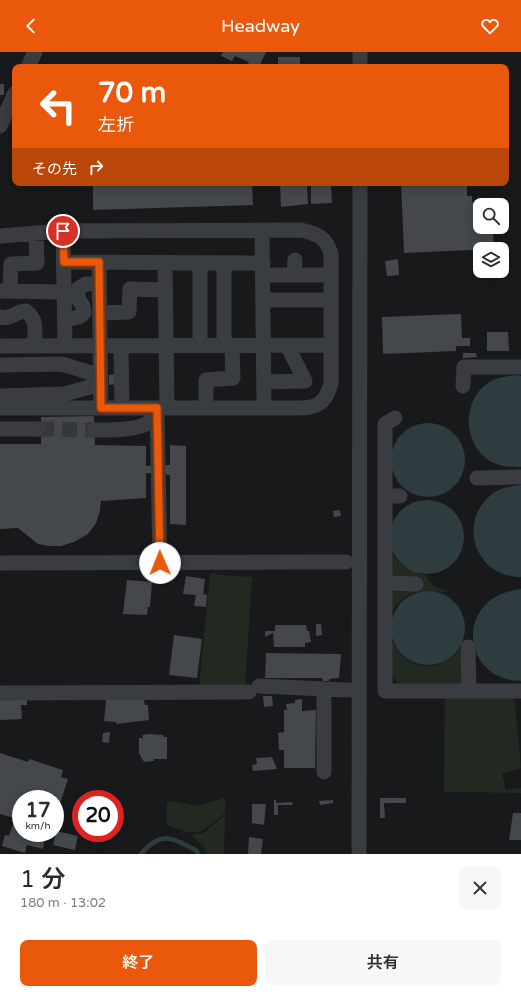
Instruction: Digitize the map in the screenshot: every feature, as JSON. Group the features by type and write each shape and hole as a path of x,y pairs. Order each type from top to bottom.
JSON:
{"street":[{"path":"29,64 35,52"},
{"path":"360,52 360,64"},
{"path":"0,126 12,100"},
{"path":"359,854 360,186"},
{"path":"262,230 264,408"},
{"path":"0,236 63,231 301,230 321,237 328,244 331,254 331,383 328,394 323,400 309,408 0,408"},
{"path":"63,231 65,346"},
{"path":"36,233 36,263 11,264 5,291 65,292"},
{"path":"64,262 224,263 263,269 294,281 331,300"},
{"path":"99,262 101,408"},
{"path":"160,563 160,408 166,345 165,263"},
{"path":"200,263 200,345"},
{"path":"206,408 206,380 233,378 228,345 224,263"},
{"path":"263,300 294,281 331,275"},
{"path":"65,320 79,317 84,314 83,306 77,297 79,288 86,284 99,283"},
{"path":"100,313 129,312 130,289 165,290"},
{"path":"0,317 10,318 20,311 26,311 32,316 35,324 34,346"},
{"path":"264,382 305,381 287,345"},
{"path":"0,346 331,345"},
{"path":"121,346 122,408"},
{"path":"0,366 62,364 101,380"},
{"path":"463,386 464,367 521,367"},
{"path":"0,396 64,394 101,380"},
{"path":"95,430 116,430 146,425 160,408"},
{"path":"395,418 385,424 392,496 385,583 385,691 468,691 521,693"},
{"path":"0,429 39,429"},
{"path":"477,478 521,477"},
{"path":"0,563 346,562"},
{"path":"385,583 416,584"},
{"path":"468,647 468,691"},
{"path":"0,693 359,688"},
{"path":"324,689 324,772"}],"shaded area":[{"path":"517,375 521,376 521,467 510,467 494,463 484,456 476,447 471,436 469,413 473,401 479,391 488,383 495,379"},
{"path":"428,423 442,426 454,434 462,446 465,460 462,474 454,486 442,494 428,497 414,494 402,486 394,474 391,460 394,446 402,434 414,426"},
{"path":"521,485 521,577 505,575 492,568 483,559 476,546 473,533 475,519 481,506 492,494 498,490"},
{"path":"427,500 441,503 453,511 461,523 464,537 461,551 453,563 441,571 427,574 413,571 401,563 393,551 390,537 393,523 401,511 413,503"},
{"path":"390,550 397,560 405,567 414,572 426,575 434,586 448,591 439,593 419,592 409,595 395,608 390,621"},
{"path":"210,574 252,577 245,688 199,688"},
{"path":"521,589 521,681 501,677 486,668 477,654 473,638 475,621 484,606 499,595"},
{"path":"428,591 442,594 454,602 462,614 465,628 462,642 454,654 442,662 428,665 414,662 402,654 394,642 391,628 394,614 402,602 414,594"},
{"path":"391,631 392,639 400,653 412,663 428,666 445,661 462,646 462,685 402,685 397,682 392,676"},
{"path":"514,694 521,768 502,774 506,790 521,788 521,793 444,792 445,696"},
{"path":"225,798 225,813 203,830 192,832 166,825 167,803 173,801 198,806"},
{"path":"225,815 224,854 207,854 205,848 191,835 203,833"}],"building":[{"path":"223,52 266,52 260,64 248,64 249,62 235,56 232,61 221,56"},
{"path":"278,57 300,57 300,64 278,64"},
{"path":"0,84 4,84 4,95 0,95"},
{"path":"93,186 252,186 253,205 93,210"},
{"path":"280,186 307,186 308,204 281,207"},
{"path":"311,186 331,186 332,203 311,204"},
{"path":"401,186 467,186 467,196 472,196 473,202 473,234 493,234 494,242 473,242 473,250 404,253"},
{"path":"398,259 399,275 387,276 385,261"},
{"path":"461,314 462,338 470,338 470,346 456,346 456,351 383,354 382,317"},
{"path":"487,332 508,332 509,351 487,351"},
{"path":"463,353 476,353 477,357 463,358"},
{"path":"116,374 116,384 109,385 109,375"},
{"path":"94,416 95,445 146,446 146,466 170,465 170,445 186,446 186,525 170,524 170,475 146,473 146,498 101,501 100,511 96,523 88,534 74,542 61,546 49,546 38,544 18,528 0,529 0,444 41,444 41,417"},
{"path":"340,510 341,516 334,517 333,511"},
{"path":"186,576 205,579 203,594 207,595 206,607 194,606 196,595 183,594"},
{"path":"127,580 152,582 150,607 148,607 147,615 123,614"},
{"path":"316,624 321,624 322,635 316,636"},
{"path":"275,625 306,625 311,642 305,643 305,647 274,647 273,633 265,637 265,631 275,631"},
{"path":"174,635 202,639 197,678 169,675"},
{"path":"266,653 341,654 339,678 323,681 322,678 265,678"},
{"path":"0,696 27,696 27,705 21,705 22,719 0,720"},
{"path":"263,696 272,696 273,706 264,707"},
{"path":"143,697 145,705 148,705 149,720 116,724 116,722 104,721 106,700"},
{"path":"302,699 302,711 316,710 315,768 284,768 284,750 279,750 278,733 284,732 284,710 287,710 286,704 295,703 295,700"},
{"path":"110,732 109,743 102,742 103,733"},
{"path":"142,735 163,735 164,737 167,737 167,759 154,759 154,761 144,762 139,753 139,738 143,738"},
{"path":"0,753 28,762 29,759 63,770 61,777 68,779 64,791 64,790 12,790 12,817 0,814"},
{"path":"272,757 277,769 253,771 252,765 257,764 256,758"},
{"path":"380,798 406,798 406,803 384,803 385,818 380,818"},
{"path":"274,800 276,800 276,803 292,802 293,805 278,805 278,815 274,815"},
{"path":"333,800 333,803 320,805 319,801"},
{"path":"252,804 266,804 264,825 252,823"},
{"path":"513,813 521,813 521,840 509,840"},
{"path":"12,827 12,842 44,842 43,849 27,845 25,853 2,846 5,835 9,836"},
{"path":"64,833 72,835 72,842 77,842 75,850 53,845 54,842 64,842"},
{"path":"249,837 263,839 261,854 248,854"}],"waterway":[{"path":"141,854 148,846 161,839 174,840 189,846 197,851 198,854"}],"tunnel":[{"path":"39,429 95,430"}],"route":[{"path":"63,231 64,262 99,262 101,408 157,408 160,563"}]}
